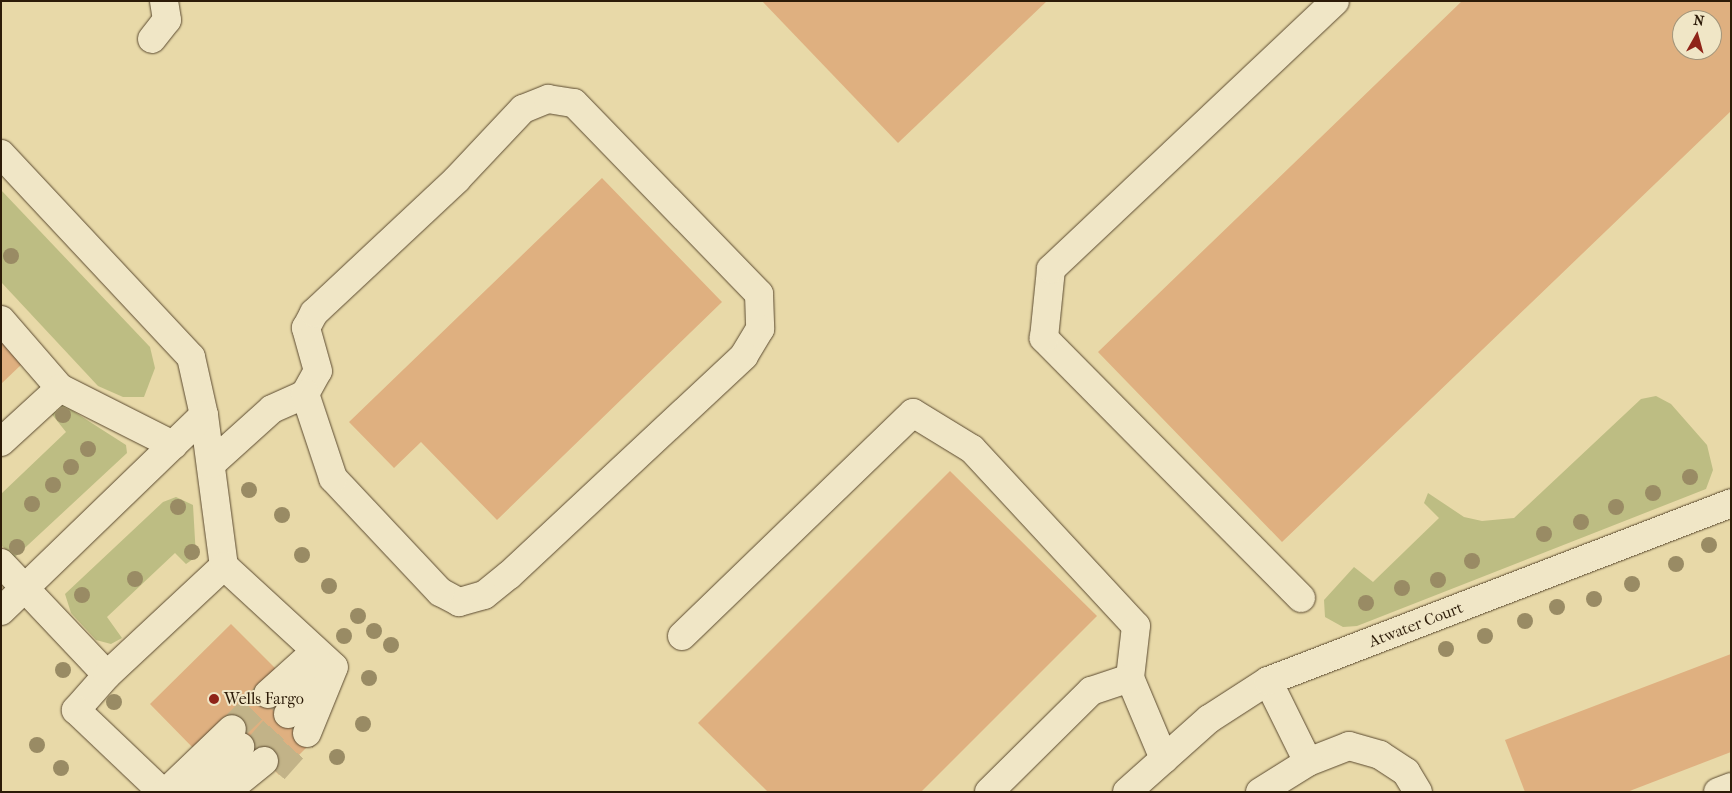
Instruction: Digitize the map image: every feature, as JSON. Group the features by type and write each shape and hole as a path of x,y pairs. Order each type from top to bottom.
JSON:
{"street":[{"path":"152,39 167,20 164,1"},
{"path":"1300,598 1044,338 1051,269 1335,1"},
{"path":"210,464 272,409 305,394 318,371 306,328 314,313 456,180 523,109 548,99 574,103 759,294 760,329 744,356 509,575 484,596 459,602 440,592 333,478 305,394"},
{"path":"1,154 191,357 204,415 224,566 324,658 288,714"},
{"path":"1,320 60,388 173,445"},
{"path":"1,442 60,388"},
{"path":"682,636 913,413 972,449 1136,626 1130,678 1164,759"},
{"path":"1,612 204,415"},
{"name":"Atwater Court","path":"1127,792 1209,719 1268,681 1731,502"},
{"path":"1,563 26,587 107,676"},
{"path":"162,792 76,710 107,676 224,566"},
{"path":"988,792 1091,691 1130,678"},
{"path":"1268,681 1308,762"},
{"path":"1260,792 1308,762 1349,746 1380,755 1406,772 1418,792"},
{"path":"166,792 254,750"},
{"path":"195,792 254,750"},
{"path":"218,792 254,750"},
{"path":"226,792 254,750"},
{"path":"238,792 254,750"},
{"path":"1718,792 1731,787"}],"green space":[{"path":"1,190 150,347 155,368 144,397 123,397 98,386 1,282"},
{"path":"1656,396 1671,404 1707,445 1713,470 1706,489 1357,626 1343,627 1325,617 1324,600 1354,567 1373,582 1439,518 1424,503 1428,493 1464,517 1482,521 1514,518 1641,399"},
{"path":"62,404 126,445 127,453 14,558 1,545 1,494 66,432 50,412"},
{"path":"176,497 193,505 196,557 186,564 175,553 107,617 122,638 111,644 96,640 71,613 65,594 163,502"}],"building":[{"path":"762,1 1047,1 898,143"},
{"path":"1462,1 1731,1 1731,111 1282,542 1098,352"},
{"path":"602,178 722,302 497,520 421,442 394,468 349,422"},
{"path":"1,340 23,363 1,384"},
{"path":"950,471 1097,616 921,792 768,792 698,723"},
{"name":"Wells Fargo","path":"231,624 278,671 261,687 314,740 279,775 227,723 197,752 150,704"},
{"path":"1731,654 1731,752 1627,792 1525,792 1505,740"}],"tunnel":[{"path":"232,729 268,694"},
{"path":"255,751 288,714"},
{"path":"274,770 307,733"}],"place":[{"name":"Wells Fargo","path":"214,699"}]}
